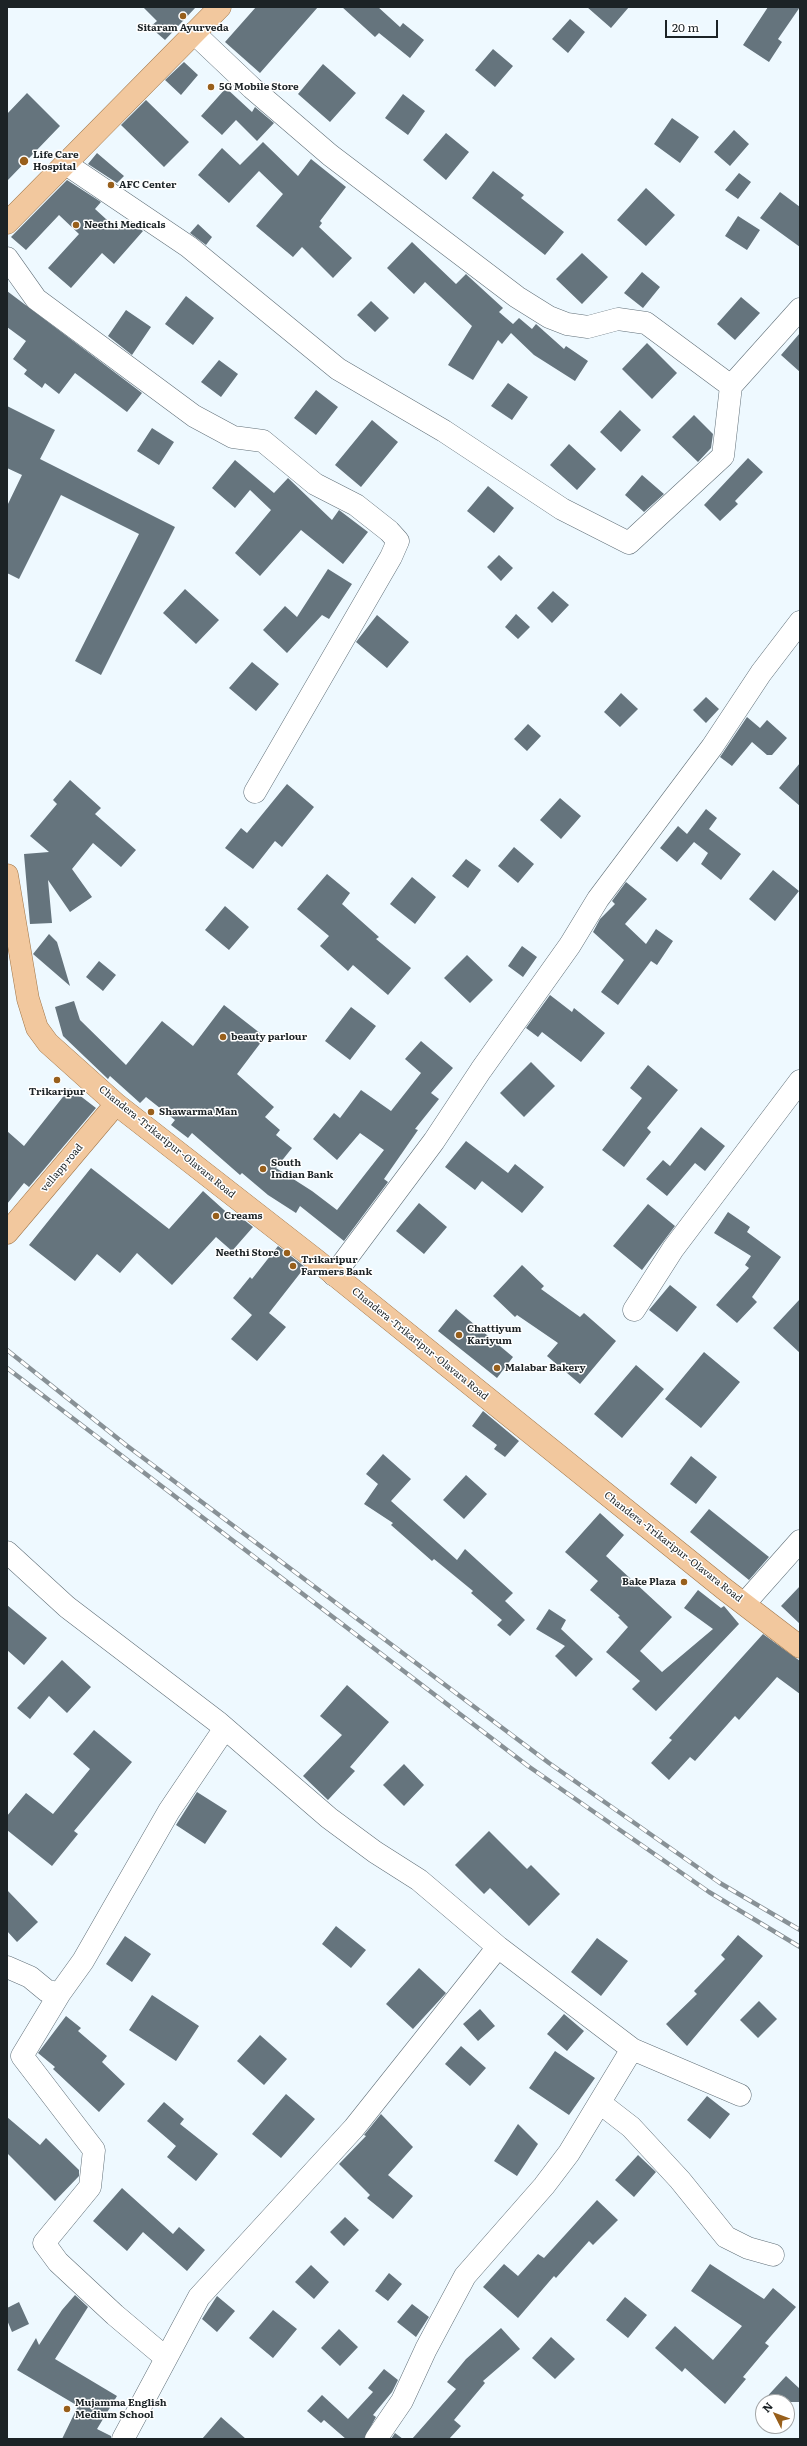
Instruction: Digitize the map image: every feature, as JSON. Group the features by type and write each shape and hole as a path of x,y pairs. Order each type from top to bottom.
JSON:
{"main road":[{"path":"7,223 220,7"},
{"name":"Chandera -Trikaripur -Olavara Road","path":"7,875 28,999 37,1028 48,1044 116,1104 334,1274 723,1588 746,1603 800,1647"},
{"name":"vellapp road","path":"7,1233 116,1104"}],"street":[{"path":"194,32 252,88 330,155 517,297 549,317 567,324 588,327 618,319 646,323 731,386"},
{"path":"66,164 190,246 338,369 444,431 562,509 629,543 723,456 731,386 800,309"},
{"path":"7,258 36,298 187,411 233,437 263,441 315,484 356,506 390,531 398,541 391,557 254,792"},
{"path":"334,1274 434,1141 480,1070 570,945 598,899 712,747 761,673 800,622"},
{"path":"634,1310 673,1249 800,1081"},
{"path":"746,1603 800,1541"},
{"path":"7,1552 67,1607 225,1728 330,1818 375,1852 419,1880 498,1948 632,2049 740,2095"},
{"path":"166,2358 115,2315 58,2262 44,2243 90,2187 94,2150 22,2056 60,1993 83,1961 170,1811 225,1728"},
{"path":"123,2439 199,2297 354,2128 498,1948"},
{"path":"7,1967 30,1977 47,1991 60,1993"},
{"path":"376,2439 402,2401 426,2349 465,2276 544,2186 569,2153 632,2049"},
{"path":"600,2103 631,2127 680,2180 726,2236 748,2248 773,2255"}],"building":[{"path":"143,7 196,7 165,40 150,27 157,21"},
{"path":"256,7 318,7 260,73 225,42"},
{"path":"342,7 378,7 400,27 403,23 424,40 410,58 379,33 375,37"},
{"path":"587,7 629,7 611,28"},
{"path":"768,7 800,7 778,39 782,42 769,62 743,45"},
{"path":"570,19 585,32 568,53 552,39"},
{"path":"493,49 513,66 495,87 475,70"},
{"path":"184,62 198,75 181,95 165,80"},
{"path":"323,64 356,93 330,122 298,94"},
{"path":"226,88 252,112 255,107 274,123 257,141 236,120 222,135 201,116"},
{"name":"Life Care Hospital","path":"27,93 60,126 7,181 7,114"},
{"path":"403,94 425,111 408,135 385,118"},
{"path":"146,100 189,142 164,167 121,125"},
{"path":"672,118 699,137 680,163 654,144"},
{"path":"734,130 749,144 730,166 714,152"},
{"path":"446,133 469,152 446,180 423,160"},
{"path":"263,142 298,176 311,159 346,187 320,221 322,223 319,227 352,258 333,278 302,247 293,257 256,226 283,194 259,171 229,203 198,175 222,148 240,165"},
{"path":"97,153 124,176 117,183 88,164"},
{"path":"493,171 524,195 521,198 564,232 545,255 472,198"},
{"path":"739,173 751,182 738,199 725,190"},
{"path":"67,180 101,202 95,209 118,230 127,220 143,231 114,264 102,253 71,288 48,268 79,234 59,215 26,250 11,237"},
{"path":"646,188 675,215 646,246 617,220"},
{"path":"780,192 800,207 800,247 760,218"},
{"path":"738,216 760,230 747,250 725,236"},
{"path":"198,224 212,237 206,245 190,233"},
{"path":"412,242 456,284 466,274 503,308 499,312 513,324 519,318 532,329 536,324 564,349 566,346 588,361 575,381 534,355 511,333 502,344 498,340 473,380 448,365 472,326 425,282 414,294 387,268"},
{"path":"582,253 608,277 582,304 556,279"},
{"path":"642,272 660,287 643,308 624,293"},
{"path":"7,291 142,393 127,412 75,373 59,394 45,383 42,388 24,374 27,370 13,359 26,341 7,327"},
{"path":"186,296 214,318 193,345 165,324"},
{"path":"741,297 760,313 735,340 717,324"},
{"path":"371,301 389,318 375,332 357,315"},
{"path":"126,310 151,327 132,355 108,336"},
{"path":"800,333 800,372 781,355"},
{"path":"647,343 677,373 652,399 622,369"},
{"path":"219,360 238,374 221,397 201,382"},
{"path":"508,383 528,397 512,420 491,406"},
{"path":"316,390 338,407 316,435 294,418"},
{"path":"7,406 55,430 40,459 175,527 101,675 75,661 139,534 61,495 19,579 7,573 7,506 22,475 7,468"},
{"path":"620,410 641,430 621,452 600,432"},
{"path":"694,415 713,434 711,448 698,462 672,437"},
{"path":"372,420 398,442 361,487 335,465"},
{"path":"152,428 174,442 159,465 137,451"},
{"path":"569,444 596,469 577,490 550,465"},
{"path":"748,458 763,472 735,501 738,504 720,521 704,505"},
{"path":"235,460 274,493 288,478 332,520 339,510 368,532 343,564 301,530 260,576 235,553 271,510 250,490 235,508 212,488"},
{"path":"642,475 664,494 644,512 625,495"},
{"path":"488,486 514,508 494,533 467,511"},
{"path":"499,555 513,568 501,581 487,567"},
{"path":"328,569 352,584 329,619 322,615 287,653 263,630 285,606 297,617"},
{"path":"185,589 219,620 196,644 163,613"},
{"path":"553,591 569,605 552,623 537,608"},
{"path":"516,614 530,627 518,639 505,627"},
{"path":"377,615 409,642 387,668 356,642"},
{"path":"252,662 279,684 256,711 229,688"},
{"path":"621,693 638,709 620,727 604,712"},
{"path":"706,697 719,709 706,723 693,710"},
{"path":"747,717 760,728 767,720 787,738 772,755 767,755 752,742 732,766 720,757"},
{"path":"528,724 541,736 527,751 514,739"},
{"path":"800,763 800,806 779,788"},
{"path":"70,780 101,808 95,814 136,850 121,867 93,843 72,869 92,897 70,912 48,880 52,923 30,924 24,854 49,852 30,836 57,804 53,800"},
{"path":"287,784 314,807 282,847 275,841 253,869 225,848 241,828 247,833"},
{"path":"560,798 581,816 561,839 540,820"},
{"path":"706,809 717,818 709,829 741,854 721,880 701,864 708,853 694,842 677,862 660,848 678,826 687,834"},
{"path":"514,847 534,864 518,883 498,866"},
{"path":"466,859 481,870 468,888 452,876"},
{"path":"773,870 799,891 775,921 749,899"},
{"path":"327,874 350,893 342,904 379,937 376,939 411,968 388,995 353,965 348,971 320,946 329,936 297,909"},
{"path":"412,877 436,897 415,924 390,904"},
{"path":"626,882 647,899 625,924 646,944 656,929 673,941 657,965 651,961 618,1005 601,992 624,960 593,932 600,919 615,904 612,901"},
{"path":"225,906 249,927 229,950 205,930"},
{"path":"49,934 57,942 70,986 33,954"},
{"path":"522,946 537,957 523,977 508,966"},
{"path":"467,955 493,980 470,1003 444,978"},
{"path":"99,961 116,975 103,991 86,977"},
{"path":"550,995 572,1012 574,1008 605,1033 581,1062 542,1032 538,1037 526,1028"},
{"path":"74,1001 80,1020 126,1065 162,1021 193,1046 224,1005 265,1037 237,1074 274,1107 265,1117 280,1130 276,1135 292,1148 276,1168 312,1191 337,1210 384,1150 360,1133 337,1160 313,1139 334,1113 340,1118 361,1090 391,1111 421,1073 405,1059 421,1041 453,1068 431,1093 439,1099 415,1129 418,1130 384,1179 388,1182 344,1241 300,1206 296,1213 268,1195 242,1173 240,1175 192,1133 188,1138 171,1125 175,1120 146,1097 140,1103 110,1076 108,1079 63,1036 55,1007"},
{"path":"351,1007 376,1026 350,1060 325,1041"},
{"path":"531,1062 555,1086 524,1117 500,1093"},
{"path":"648,1065 678,1090 647,1128 651,1132 624,1167 602,1150 642,1098 630,1088"},
{"path":"70,1088 96,1108 29,1187 24,1183 7,1204 7,1131 24,1146"},
{"path":"701,1127 725,1146 705,1171 695,1163 667,1196 646,1179 663,1160 670,1166"},
{"path":"466,1141 508,1173 515,1164 544,1187 522,1213 482,1181 475,1190 445,1167"},
{"path":"91,1168 169,1229 203,1191 234,1219 238,1215 253,1227 232,1251 216,1237 172,1285 137,1253 120,1273 97,1254 75,1281 29,1245"},
{"path":"419,1203 447,1227 424,1254 396,1231"},
{"path":"648,1204 675,1226 642,1270 613,1246"},
{"path":"728,1212 750,1227 747,1232 781,1257 752,1297 757,1302 737,1323 716,1305 749,1268 745,1265 751,1256 714,1233"},
{"path":"278,1246 305,1267 269,1313 286,1327 257,1361 231,1339 252,1315 233,1298 250,1277 252,1279"},
{"path":"522,1265 544,1286 541,1289 580,1317 584,1313 616,1341 580,1384 547,1356 558,1343 517,1315 515,1317 493,1296"},
{"path":"670,1285 697,1307 677,1332 649,1310"},
{"path":"800,1299 800,1353 773,1328"},
{"path":"456,1309 513,1357 497,1378 438,1331"},
{"path":"704,1352 740,1382 701,1428 665,1399"},
{"path":"636,1365 664,1389 622,1438 594,1414"},
{"path":"483,1411 519,1441 505,1457 494,1449 497,1445 472,1426"},
{"path":"383,1454 411,1479 391,1501 457,1560 465,1549 513,1593 505,1601 525,1620 510,1636 497,1625 502,1620 471,1593 473,1591 434,1559 432,1561 391,1525 393,1523 364,1504 378,1484 366,1474"},
{"path":"691,1456 717,1477 696,1504 670,1484"},
{"path":"466,1475 487,1494 464,1519 443,1500"},
{"path":"709,1509 769,1557 749,1580 690,1532"},
{"path":"600,1513 624,1535 606,1556 672,1617 640,1651 662,1672 713,1629 684,1608 698,1590 721,1608 724,1606 739,1624 656,1711 632,1689 640,1681 606,1652 628,1627 618,1617 620,1616 590,1590 598,1581 565,1552"},
{"path":"800,1586 800,1624 781,1606"},
{"path":"7,1605 47,1638 24,1665 7,1650"},
{"path":"549,1609 566,1620 561,1629 593,1659 576,1677 555,1656 565,1646 536,1629"},
{"path":"763,1634 800,1661 800,1694 777,1677 739,1720 735,1716 695,1761 690,1757 669,1780 651,1763 672,1740 669,1738"},
{"path":"62,1660 91,1687 67,1713 49,1696 30,1719 17,1708"},
{"path":"347,1685 389,1722 350,1767 355,1771 328,1800 303,1776 342,1735 320,1716"},
{"path":"94,1730 132,1762 74,1831 78,1834 52,1866 7,1830 7,1816 26,1793 53,1814 90,1769 73,1754"},
{"path":"404,1764 424,1785 404,1806 383,1785"},
{"path":"197,1792 227,1811 205,1844 176,1825"},
{"path":"489,1831 527,1869 531,1865 560,1894 529,1926 490,1888 484,1894 455,1865"},
{"path":"7,1890 38,1922 17,1942 7,1931"},
{"path":"336,1926 366,1950 351,1968 322,1944"},
{"path":"738,1935 763,1956 687,2046 666,2024 697,1994 694,1991 725,1959 721,1955"},
{"path":"125,1936 151,1954 132,1982 106,1964"},
{"path":"597,1938 628,1961 601,1996 571,1972"},
{"path":"419,1968 446,1993 413,2029 386,2004"},
{"path":"152,1995 199,2026 176,2061 129,2030"},
{"path":"759,2001 777,2019 758,2038 740,2020"},
{"path":"480,2009 495,2026 478,2041 463,2024"},
{"path":"564,2014 584,2031 567,2051 547,2034"},
{"path":"66,2016 81,2028 78,2031 107,2056 102,2062 125,2084 99,2112 53,2069 55,2067 38,2053"},
{"path":"260,2035 287,2059 264,2085 237,2061"},
{"path":"461,2046 486,2068 470,2086 445,2064"},
{"path":"555,2051 595,2078 569,2115 529,2088"},
{"path":"286,2094 315,2119 281,2158 252,2134"},
{"path":"707,2096 730,2114 710,2139 687,2120"},
{"path":"164,2102 184,2119 180,2124 218,2154 196,2181 167,2157 176,2146 147,2121"},
{"path":"381,2114 413,2147 388,2175 413,2196 393,2219 367,2198 370,2195 339,2164 366,2136 364,2135"},
{"path":"7,2117 40,2145 46,2138 79,2170 79,2176 55,2201 7,2153"},
{"path":"518,2124 538,2144 517,2176 494,2161"},
{"path":"638,2155 656,2172 634,2197 615,2180"},
{"path":"122,2188 173,2234 179,2227 205,2250 187,2271 143,2232 127,2251 93,2221"},
{"path":"597,2200 618,2220 593,2245 589,2241 556,2278 554,2276 518,2318 483,2287 504,2264 518,2276 538,2254 544,2258"},
{"path":"345,2217 359,2230 344,2246 330,2232"},
{"path":"710,2264 764,2299 773,2288 796,2307 765,2343 769,2346 743,2377 746,2379 725,2404 685,2368 682,2372 655,2348 675,2326 713,2360 742,2326 691,2291"},
{"path":"311,2265 329,2282 314,2299 295,2282"},
{"path":"389,2273 402,2284 388,2301 375,2291"},
{"path":"75,2295 88,2307 55,2359 117,2396 97,2429 111,2436 111,2439 62,2439 78,2406 17,2370 36,2338 39,2345 62,2310"},
{"path":"217,2296 235,2311 217,2332 202,2319"},
{"path":"625,2297 647,2315 628,2338 606,2320"},
{"path":"19,2302 29,2324 12,2332 7,2320 7,2308"},
{"path":"412,2304 429,2317 416,2337 397,2322"},
{"path":"273,2310 297,2329 273,2358 249,2338"},
{"path":"501,2328 520,2349 483,2381 485,2383 454,2420 461,2426 449,2439 412,2439 456,2389 447,2382 466,2359"},
{"path":"339,2329 358,2347 340,2366 321,2348"},
{"path":"551,2337 575,2359 555,2379 532,2358"},
{"path":"384,2369 398,2380 392,2392 373,2415 376,2417 364,2439 346,2439 324,2420 321,2423 307,2411 322,2395 348,2419 373,2392 368,2388"},
{"path":"786,2376 800,2389 800,2402 795,2402 795,2394 769,2394"},
{"path":"221,2417 246,2439 202,2439"},
{"path":"395,2433 403,2439 391,2439"}],"railway":[{"path":"7,1350 126,1445 549,1763 720,1883 800,1930"},
{"path":"7,1368 528,1766 709,1892 800,1947"}],"place":[{"name":"Sitaram Ayurveda","path":"183,16"},
{"name":"5G Mobile Store","path":"211,87"},
{"name":"Life Care Hospital","path":"24,161"},
{"name":"AFC Center","path":"111,185"},
{"name":"Neethi Medicals","path":"76,225"},
{"name":"beauty parlour","path":"223,1037"},
{"name":"Trikaripur","path":"57,1080"},
{"name":"Shawarma Man","path":"151,1112"},
{"name":"South Indian Bank","path":"263,1169"},
{"name":"Creams","path":"216,1216"},
{"name":"Neethi Store","path":"287,1253"},
{"name":"Trikaripur Farmers Bank","path":"293,1266"},
{"name":"Chattiyum Kariyum","path":"459,1335"},
{"name":"Malabar Bakery","path":"497,1368"},
{"name":"Bake Plaza","path":"684,1582"},
{"name":"Mujamma English Medium School","path":"67,2409"}]}
